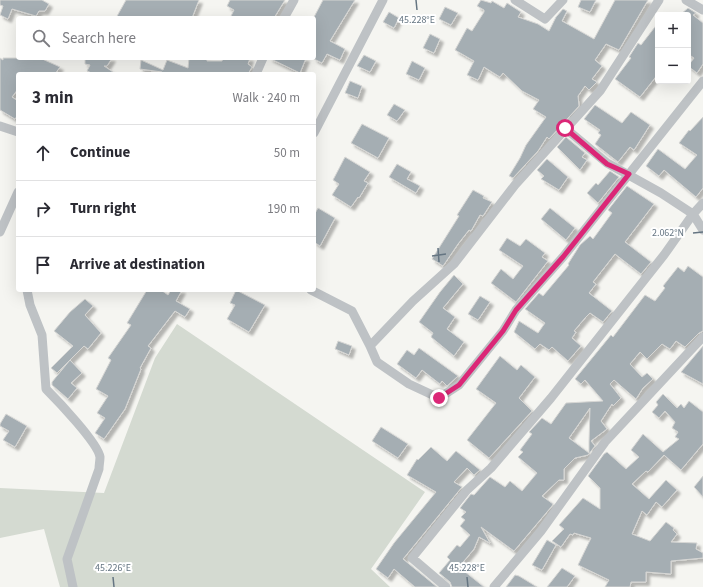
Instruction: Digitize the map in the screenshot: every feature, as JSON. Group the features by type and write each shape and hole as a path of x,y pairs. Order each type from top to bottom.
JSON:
{"street":[{"path":"285,16 294,0"},
{"path":"316,129 383,0"},
{"path":"515,0 545,19 563,0"},
{"path":"370,346 413,301 454,264 516,185 565,128 600,91 659,0"},
{"path":"686,0 703,10"},
{"path":"257,72 262,60"},
{"path":"315,292 352,311 377,362 409,384 439,398 459,385 503,331 516,310 563,257 703,81"},
{"path":"0,126 16,131"},
{"path":"565,128 607,164 629,174 693,214 703,230"},
{"path":"0,232 16,196"},
{"path":"446,587 412,558 467,490 491,468 551,398 664,256 693,214 703,203"},
{"path":"27,292 30,305 42,335 46,389 70,412 97,449 100,457 99,469 67,559 73,587"},
{"path":"494,587 541,531 605,442 703,337"}],"shaded area":[{"path":"177,324 425,492 371,569 390,587 60,587 44,529 0,538 0,488 104,493 155,358"}],"building":[{"path":"0,0 42,0 49,4 45,11 39,11 36,16 12,9 8,19 0,15 3,6 0,5"},
{"path":"126,0 199,0 193,16 117,16"},
{"path":"230,0 285,0 275,16 231,16 234,10 227,6"},
{"path":"323,0 355,0 330,41 345,49 340,60 327,54 322,63 316,60 316,16 315,16"},
{"path":"481,0 491,3 492,1 504,8 507,3 521,12 518,17 538,24 549,31 556,17 563,9 567,11 562,21 594,39 615,0 648,0 619,50 606,44 595,60 602,66 592,79 597,82 589,90 585,86 578,96 579,106 549,139 547,137 538,151 513,178 509,176 526,145 546,117 533,109 539,100 522,91 503,73 500,77 484,67 478,80 467,75 474,61 455,50 467,28 472,31 484,12 484,10 477,6"},
{"path":"581,0 596,0 590,12 578,7"},
{"path":"445,7 458,13 451,25 439,19"},
{"path":"688,8 696,13 693,15 703,23 703,64 697,73 691,68 691,62 694,58 691,56 691,12 683,12"},
{"path":"389,12 399,18 394,28 383,22"},
{"path":"655,27 655,78 640,97 615,79 631,58 629,57 638,43 641,45"},
{"path":"430,34 440,39 434,53 423,48"},
{"path":"364,55 376,61 370,72 357,66"},
{"path":"0,58 3,60 3,58 16,58 16,60 44,60 60,67 56,72 16,72 16,92 12,97 16,100 16,118 15,119 0,110"},
{"path":"85,60 111,60 107,66 104,66 113,72 89,72 87,71 90,65 85,64"},
{"path":"141,60 163,70 167,60 188,68 189,60 249,60 248,64 252,67 249,72 162,72 140,69"},
{"path":"273,60 305,60 300,72"},
{"path":"412,61 425,68 419,80 406,74"},
{"path":"350,81 362,86 358,98 345,93"},
{"path":"394,104 405,110 397,121 387,115"},
{"path":"595,105 622,123 631,112 650,125 634,150 630,147 618,162 595,144 601,135 598,133 600,130 584,119"},
{"path":"703,117 703,188 696,197 664,170 659,176 646,166 658,149 685,169 697,155 679,143 689,130 690,131"},
{"path":"362,124 389,138 378,158 351,143"},
{"path":"566,137 585,153 582,157 587,160 580,170 557,147"},
{"path":"345,157 370,172 364,181 368,183 359,198 358,197 351,207 332,195 339,184 333,180"},
{"path":"547,159 568,177 559,190 541,179 544,176 537,170"},
{"path":"397,164 411,172 407,179 420,186 416,193 389,177"},
{"path":"610,171 619,177 598,203 587,193 596,183 598,185"},
{"path":"627,186 654,204 625,242 651,262 641,274 615,254 593,282 596,284 589,293 612,311 603,322 590,313 585,318 574,331 576,332 572,338 581,346 568,361 552,347 549,350 540,344 535,349 514,332 519,321 538,333 545,323 525,309 539,293 543,296 569,265 568,264 580,245 590,236 593,239 612,213 608,210"},
{"path":"473,190 484,196 483,198 492,202 483,216 480,215 471,231 469,230 443,266 432,259 459,216 457,215"},
{"path":"318,208 335,218 320,246 316,243 316,212"},
{"path":"550,208 575,228 566,240 541,219"},
{"path":"507,238 520,246 526,239 545,253 542,257 548,261 516,302 491,283 501,269 513,279 523,266 499,250"},
{"path":"688,266 703,277 703,331 685,347 676,341 670,349 662,344 647,359 640,352 630,364 642,377 647,373 653,379 643,388 636,399 614,380 610,384 621,398 613,406 612,404 601,421 607,429 591,441 595,446 588,455 575,458 564,469 564,480 559,480 542,496 553,504 552,506 514,551 481,527 490,543 479,537 474,549 459,567 484,587 452,587 450,582 439,573 450,560 447,557 457,545 460,547 470,535 460,526 465,520 461,517 466,512 460,508 471,494 474,495 490,477 505,487 510,481 522,491 537,473 518,457 523,452 520,450 532,434 529,432 542,418 551,424 566,403 603,401 585,380 581,384 575,379 611,335 613,337 645,295 655,301 665,288 663,286 678,267 684,272","holes":["590,408 589,453 569,438"]},
{"path":"454,275 463,284 443,308 455,317 447,329 464,342 454,356 431,337 433,333 419,322"},
{"path":"146,292 164,292 168,295 170,292 181,292 176,301 190,309 185,317 175,311 148,346 151,348 140,368 141,369 125,409 104,439 95,433 105,418 97,413 108,396 96,389 111,360 108,358 131,325 127,323"},
{"path":"235,292 240,292 265,305 249,332 227,319 235,305 230,303"},
{"path":"480,296 490,302 478,320 468,314"},
{"path":"85,299 93,306 85,315 101,333 88,349 84,346 57,373 51,368 73,346 54,331 70,312"},
{"path":"338,341 352,346 349,355 335,349"},
{"path":"703,346 703,384 681,372"},
{"path":"419,348 458,376 447,386 442,381 440,384 422,370 416,378 397,364 407,350 414,355"},
{"path":"500,356 517,370 521,365 535,377 519,398 532,411 489,458 467,440 496,403 476,389"},
{"path":"70,360 82,373 71,383 77,388 68,399 52,385 52,382"},
{"path":"663,394 677,408 681,404 684,408 689,401 703,412 703,444 681,470 664,455 648,472 646,471 632,484 649,499 666,480 677,490 662,507 656,502 647,515 642,511 632,534 650,541 666,522 674,528 673,530 677,534 671,542 697,543 696,549 703,553 703,558 671,561 671,574 646,572 646,582 631,582 630,587 605,587 609,580 578,565 591,538 574,533 573,535 570,534 561,547 552,541 564,529 559,525 583,498 600,509 600,488 588,476 604,454 607,452 626,469 639,457 631,450 643,434 663,452 679,439 675,437 678,432 672,428 675,422 665,411 659,418 652,412 658,405 656,402"},
{"path":"6,414 27,426 15,447 3,440 9,431 0,426"},
{"path":"381,427 408,444 398,458 372,441"},
{"path":"431,447 447,461 456,451 480,470 474,475 467,468 454,482 462,487 403,559 437,587 415,587 394,569 388,578 376,569 394,543 436,492 407,475 417,459 418,460"},
{"path":"703,476 703,497 694,487"},
{"path":"547,540 556,545 542,570 532,565"},
{"path":"562,568 575,576 567,587 547,587"},
{"path":"515,575 519,576 537,587 506,587"}],"route":[{"path":"439,398 459,385 503,331 516,310 563,257 629,174 607,164 565,128"}]}
